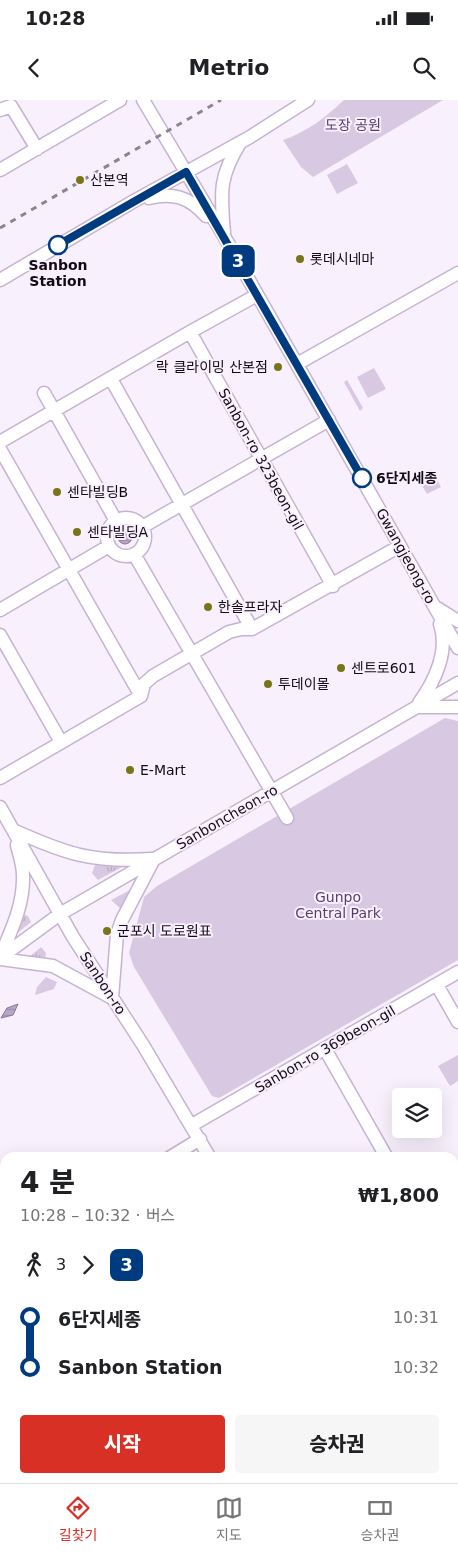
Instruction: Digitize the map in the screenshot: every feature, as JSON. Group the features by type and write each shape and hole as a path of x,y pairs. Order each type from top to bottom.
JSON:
{"street":[{"path":"95,115 101,100"},
{"path":"0,170 120,100"},
{"name":"Gwangjeong-ro","path":"144,100 224,236 458,648"},
{"path":"290,113 296,100"},
{"path":"0,280 134,201 241,142 308,100"},
{"path":"0,110 11,106 37,149"},
{"path":"224,236 223,180 228,163 241,142"},
{"path":"134,201 164,194 184,197 198,208 224,236"},
{"path":"297,364 458,273"},
{"path":"0,442 257,295"},
{"name":"Sanbon-ro 323beon-gil","path":"190,332 333,586"},
{"path":"111,379 252,630"},
{"path":"44,392 116,521"},
{"path":"142,527 329,420"},
{"path":"0,449 141,696"},
{"path":"128,518 142,527 144,542 134,554 121,555 109,546 108,532 116,521 128,518"},
{"path":"0,610 109,546"},
{"path":"0,778 141,696 148,680 192,653 230,632 241,629 252,630 333,586 400,546"},
{"path":"134,554 287,818"},
{"path":"434,605 458,621"},
{"path":"416,707 431,686 441,658 443,634 434,605"},
{"path":"0,634 61,742"},
{"name":"Sanboncheon-ro","path":"0,958 60,914 458,683"},
{"path":"416,707 458,708"},
{"name":"Sanbon-ro","path":"0,807 60,914 192,1125 207,1152"},
{"path":"13,830 49,846 86,858 119,861 154,859"},
{"path":"13,830 24,874 18,915 0,958 53,966 112,998 118,934 122,920 154,859"},
{"name":"Sanbon-ro 369beon-gil","path":"192,1125 458,972"},
{"path":"436,985 458,1022"},
{"path":"325,1049 384,1152"},
{"path":"179,1152 200,1139"}],"green space":[{"name":"도장 공원","path":"344,100 443,100 313,177 301,167 283,140 300,133 316,123"},
{"path":"347,164 358,183 337,194 327,175"},
{"path":"374,368 386,389 368,398 357,377"},
{"path":"347,380 363,408 360,411 344,382"},
{"path":"431,469 441,487 427,494 417,477"},
{"name":"Gunpo Central Park","path":"445,718 458,721 458,960 219,1098 212,1096 134,967 129,953 144,897 157,886"},
{"path":"95,865 122,867 98,880 92,873"},
{"path":"132,889 121,909 111,900"},
{"path":"22,914 28,916 31,922 15,935"},
{"path":"41,947 46,953 45,960 28,958"},
{"path":"46,977 57,982 54,989 35,995 37,987"},
{"path":"458,1055 458,1081 450,1086 438,1066"}],"shaded area":[{"path":"122,530 128,530 132,537 128,544 122,544 118,540 118,534"},
{"path":"18,1004 13,1015 1,1018 7,1008"}],"railway":[{"path":"0,228 221,100"}],"bus line":[{"name":"3","path":"58,245 186,172 362,478"}],"place":[{"name":"산본역","path":"80,180"},
{"name":"Sanbon Station","path":"58,245"},
{"name":"롯데시네마","path":"300,259"},
{"name":"락 클라이밍 산본점","path":"278,367"},
{"name":"6단지세종","path":"362,478"},
{"name":"센타빌딩B","path":"57,492"},
{"name":"센타빌딩A","path":"77,532"},
{"name":"한솔프라자","path":"208,607"},
{"name":"센트로601","path":"341,668"},
{"name":"투데이몰","path":"268,684"},
{"name":"E-Mart","path":"130,770"},
{"name":"군포시 도로원표","path":"107,931"}]}
